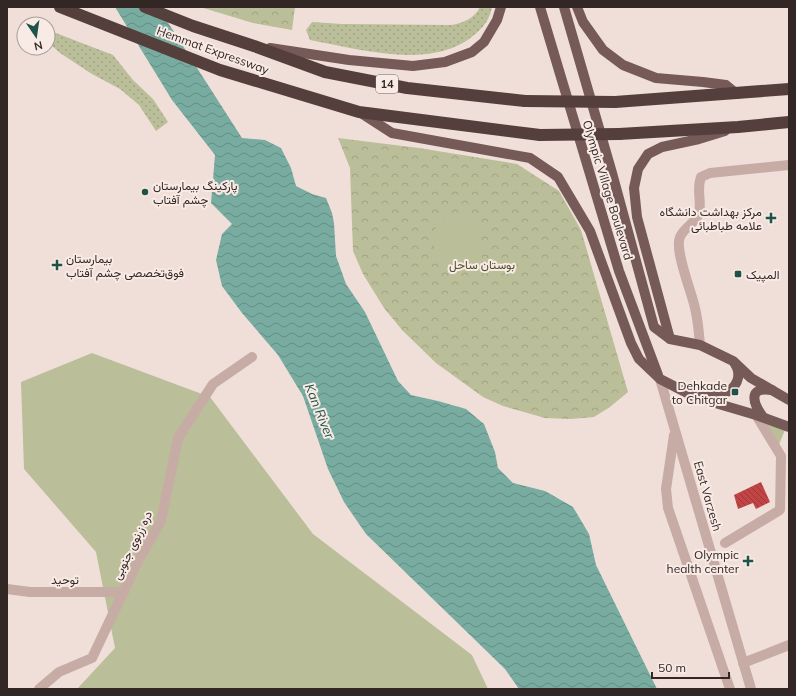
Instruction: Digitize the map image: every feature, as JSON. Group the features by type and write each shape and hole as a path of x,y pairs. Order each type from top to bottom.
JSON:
{"highway":[{"name":"Hemmat Expressway","path":"60,7 220,70 359,112 540,135 619,134 738,127"},
{"name":"14","path":"145,7 193,26 325,72 406,88 525,101 615,102 789,89"},
{"path":"738,127 789,122"}],"main road":[{"path":"254,46 350,60 413,66 445,62 472,52 484,42 497,20 501,7"},
{"name":"Olympic Village Boulevard","path":"540,7 619,271 660,379"},
{"name":"Olympic Village Boulevard","path":"564,7 612,173 654,327 670,339"},
{"path":"577,7 582,22 603,50 623,65 656,78 726,85 737,94"},
{"path":"359,112 392,133 530,158 558,177 590,231 631,343 639,359 660,379 695,397 789,426"},
{"path":"738,127 700,139 662,147 648,154 638,169 634,188 637,217 670,339 700,345 733,361 751,378 789,400"},
{"path":"695,397 722,394 731,390 736,384 740,370 733,361"},
{"path":"760,416 754,400 757,392 761,390 774,390"}],"street":[{"path":"700,345 696,309 680,254 680,238 688,226 697,219 699,211 698,184 701,177 710,173 789,166"},
{"name":"دره زرنوی جنوبی","path":"38,689 59,672 92,658 139,559 160,520 178,438 213,384 252,357"},
{"name":"East Varzesh","path":"660,379 751,689"},
{"path":"725,543 780,510 781,456 760,416"},
{"path":"675,431 666,488 668,508 730,689"},
{"name":"توحید","path":"7,589 30,592 124,592"},
{"path":"743,663 789,644"}],"green space":[{"path":"200,7 295,7 292,30 253,23"},
{"path":"480,7 492,7 488,19 482,28 474,35 457,46 438,52 417,55 372,52 310,40 306,30 312,22 342,24 451,25 468,20 475,15"},
{"path":"56,33 113,55 133,80 153,99 168,122 156,131 139,105 120,89 92,74 56,49"},
{"name":"بوستان ساحل","path":"338,138 419,148 517,164 559,191 581,230 628,392 610,407 594,417 571,419 545,418 503,406 483,397 436,363 402,330 384,308 363,274 353,251 350,168"},
{"path":"452,215 462,215 474,222 481,234 481,244 474,256 462,263 452,263 444,259 437,252 433,244 433,234 437,226 444,219"},
{"path":"92,353 210,397 313,534 472,655 488,689 77,689 115,648 96,552 24,469 21,382"},
{"path":"764,422 785,430 778,447"}],"water":[{"name":"Kan River","path":"115,7 158,7 242,138 265,140 281,148 291,168 296,186 312,194 326,198 334,223 336,256 346,284 365,312 398,381 411,395 466,409 484,424 495,452 498,468 513,483 545,491 573,507 589,534 596,565 657,689 519,689 505,669 366,534 344,502 328,469 303,396 278,355 242,313 222,286 216,260 222,234 232,224 211,203 215,155 172,100"}],"building":[{"path":"761,482 770,502 756,509 753,503 738,509 734,495"}],"place":[{"name":"پاركينگ بيمارستان چشم آفتاب","path":"145,192"},
{"name":"مرکز بهداشت دانشگاه علامه طباطبائی","path":"771,218"},
{"name":"بیمارستان فوق‌تخصصی چشم آفتاب","path":"57,265"},
{"name":"المپیک","path":"738,274"},
{"name":"Dehkade to Chitgar","path":"735,392"},
{"name":"Olympic health center","path":"748,561"}]}
